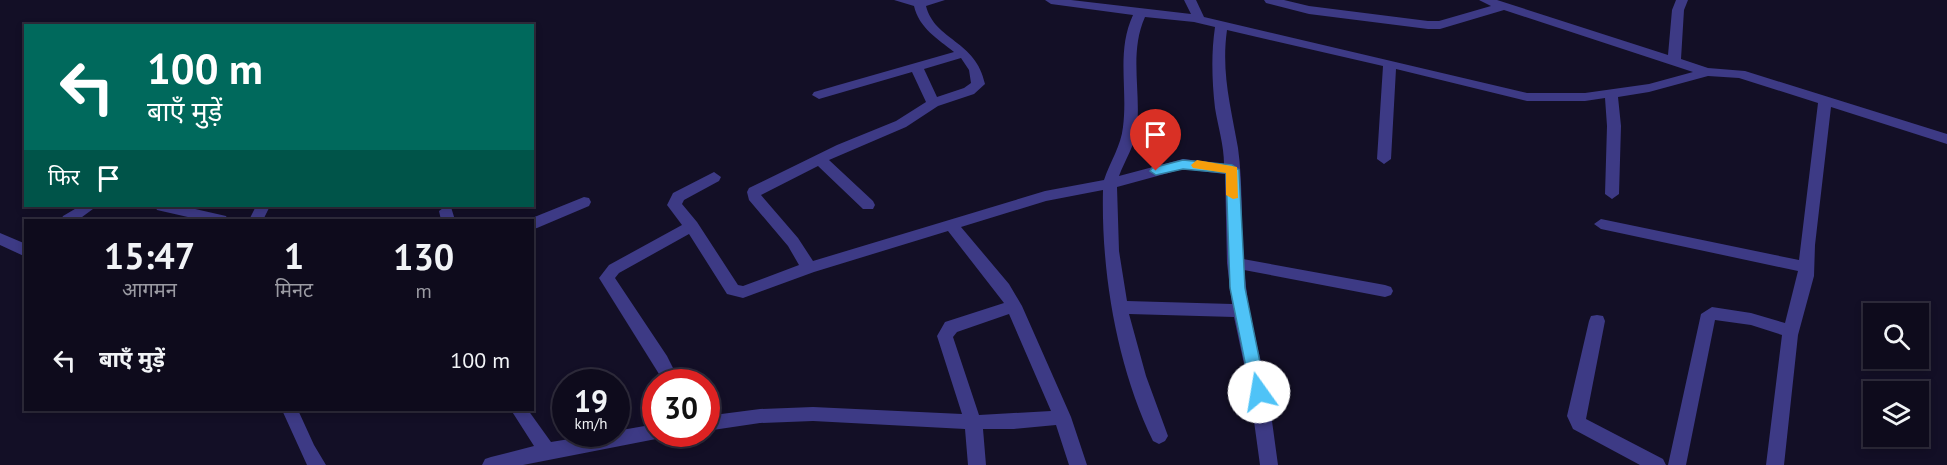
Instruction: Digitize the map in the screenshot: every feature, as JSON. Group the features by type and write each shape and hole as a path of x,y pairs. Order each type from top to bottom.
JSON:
{"street":[{"path":"900,0 919,4 939,0"},
{"path":"1051,0 1095,8 1198,19 1304,46 1390,63 1527,97 1557,98 1611,94 1649,88 1708,72"},
{"path":"1190,0 1198,19"},
{"path":"1270,0 1309,10 1428,25 1440,25 1501,8"},
{"path":"1485,0 1501,8 1572,27 1674,62 1708,72 1740,74 1947,139"},
{"path":"1674,62 1678,10 1682,0"},
{"path":"809,268 793,242 754,196 754,192 819,159 901,124 933,103 969,91 978,84 964,53 923,21 919,4"},
{"path":"1141,12 1131,30 1127,51 1132,90 1130,129 1125,150 1110,184 1113,260 1120,307 1141,390 1159,436"},
{"path":"1222,24 1218,52 1222,109 1231,150 1235,262 1241,311 1259,392 1269,465"},
{"path":"819,95 964,53"},
{"path":"1384,159 1390,63"},
{"path":"917,68 933,103"},
{"path":"1611,94 1614,126 1612,194"},
{"path":"1775,465 1791,331 1806,267 1825,100"},
{"path":"819,159 868,206"},
{"path":"714,177 674,200 674,205 692,226 733,290 738,292 1045,196 1110,184 1183,164 1232,170"},
{"path":"534,223 585,202"},
{"path":"70,219 88,207"},
{"path":"167,207 217,219"},
{"path":"166,219 178,209"},
{"path":"1600,224 1806,267"},
{"path":"951,225 1004,288 1014,306 1062,417 1078,465"},
{"path":"665,369 606,278 614,269 692,226"},
{"path":"0,238 24,250"},
{"path":"1235,262 1385,291"},
{"path":"977,465 973,422 945,336 947,331 959,323 1014,306"},
{"path":"1120,307 1241,311"},
{"path":"1677,465 1707,318 1712,313 1740,317 1791,331"},
{"path":"1597,321 1576,416 1579,424 1656,465"},
{"path":"290,411 307,450 317,465"},
{"path":"520,411 547,451"},
{"path":"720,422 760,416 813,414 973,422 1014,422 1062,417"},
{"path":"491,465 547,451 642,434"}],"slow traffic":[{"path":"1197,165 1232,170 1233,195"}],"route":[{"path":"1156,171 1183,164 1232,170 1238,288 1259,392"}]}
